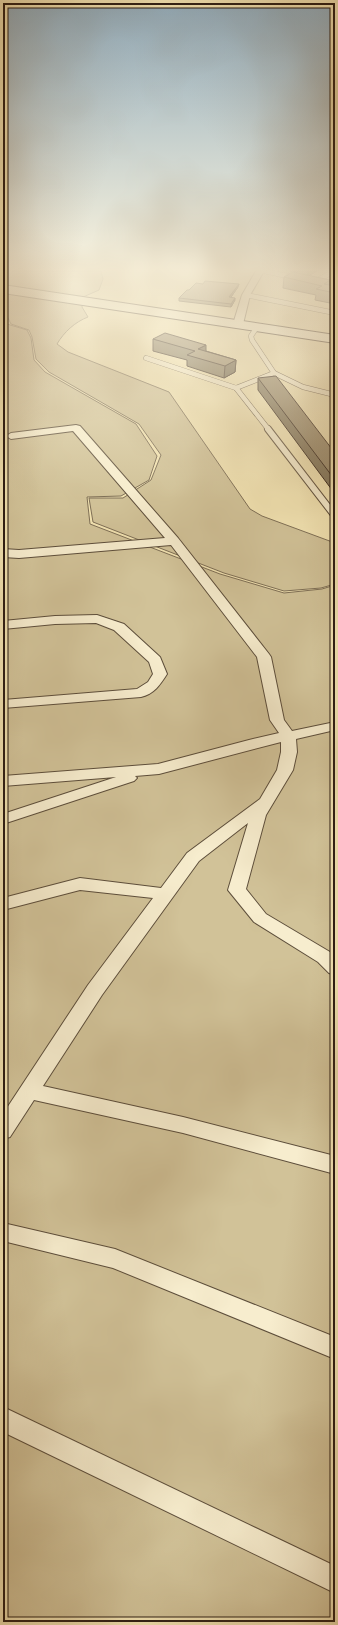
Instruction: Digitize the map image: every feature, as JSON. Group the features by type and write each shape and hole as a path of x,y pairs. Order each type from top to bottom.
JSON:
{"street":[{"path":"12,436 76,428 174,541 264,657 277,720 292,735"},
{"path":"3,553 19,554 174,541"},
{"path":"3,625 55,620 97,619 119,627 155,660 160,674 153,685 141,693 3,704"},
{"path":"3,781 159,769 254,743 335,726"},
{"path":"292,735 285,770 258,815 237,890 260,918 324,957 335,968"},
{"path":"3,819 151,770"},
{"path":"3,1131 95,990 193,857 267,800"},
{"path":"3,904 80,884 165,894"},
{"path":"29,1091 183,1125 335,1165"},
{"path":"3,1232 115,1259 335,1348"},
{"path":"3,1419 335,1580"}],"lane":[{"path":"257,347 274,373 303,387 335,395"},
{"path":"146,358 236,388 335,516"},
{"path":"236,388 274,373"}],"shaded area":[{"path":"3,347 32,347 34,360 45,372 136,424 157,456 149,480 121,496 87,497 90,524 220,574 284,593 322,589 335,585 335,1622 3,1622"},
{"path":"34,347 61,347 68,352 169,392 250,509 262,516 335,543 335,584 321,588 284,591 224,573 93,522 89,498 123,498 151,480 161,455 139,424 49,372 36,359"}],"building":[{"path":"180,347 202,347 198,349 236,360 225,366 187,355 195,351"},
{"path":"276,376 335,453 335,480 258,378"}]}
